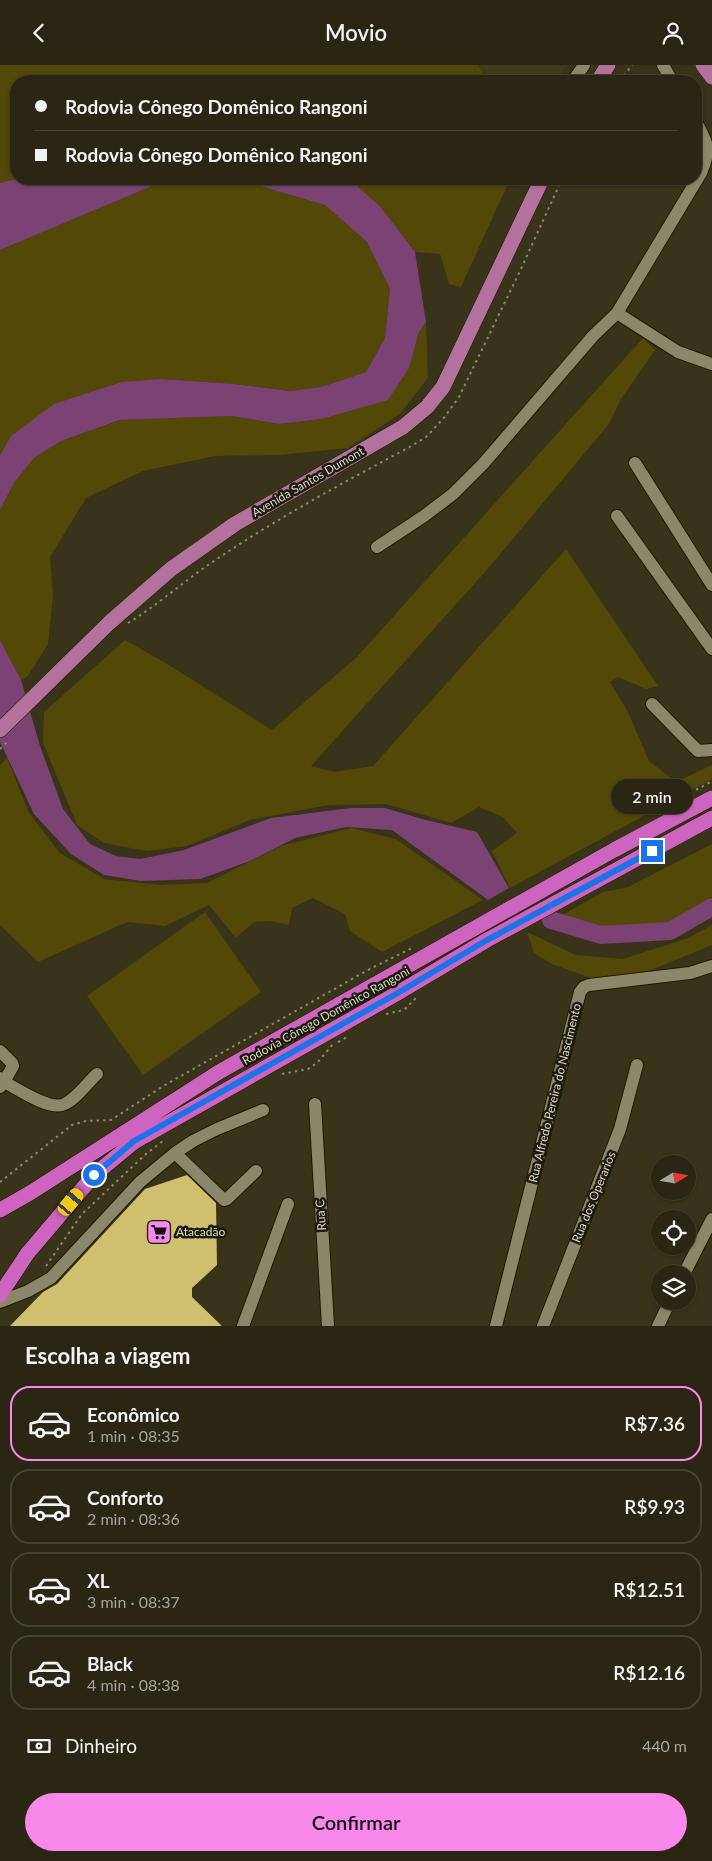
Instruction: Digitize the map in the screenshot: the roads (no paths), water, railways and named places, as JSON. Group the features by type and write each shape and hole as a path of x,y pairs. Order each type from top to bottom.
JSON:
{"highway":[{"name":"Rodovia Cônego Domênico Rangoni","path":"0,1210 30,1193 218,1072 478,925 712,798"},
{"name":"Rodovia Cônego Domênico Rangoni","path":"0,1295 27,1255 94,1175 134,1141 396,994 487,940 712,818"}],"main road":[{"path":"702,65 712,77"},
{"name":"Avenida Santos Dumont","path":"0,730 109,623 171,569 235,524 403,427 427,407 443,387 539,185"}],"street":[{"path":"710,65 712,69"},
{"path":"702,134 708,145 707,159 702,171"},
{"path":"377,547 453,494 477,470 593,336 618,313 694,185"},
{"path":"618,313 678,352 712,364"},
{"path":"635,463 712,585"},
{"path":"617,516 712,649"},
{"path":"652,704 698,751 712,750"},
{"name":"Rua Alfredo Pereira do Nascimento","path":"496,1326 580,992 589,985 690,973 712,966"},
{"path":"0,1051 13,1066 1,1082 51,1105 62,1105 71,1100 97,1074"},
{"name":"Rua dos Operarios","path":"543,1326 620,1129 637,1065"},
{"name":"Rua C","path":"315,1104 328,1326"},
{"path":"0,1303 28,1291 51,1278 140,1182 175,1153 217,1129 263,1110"},
{"path":"175,1153 224,1200 228,1199 256,1171"},
{"path":"242,1326 288,1204"},
{"path":"689,1265 712,1219"},
{"path":"658,1326 666,1310"}],"waterway":[{"path":"551,920 601,935 670,931 712,907"}],"place":[{"name":"Atacadão","path":"159,1232"}]}
